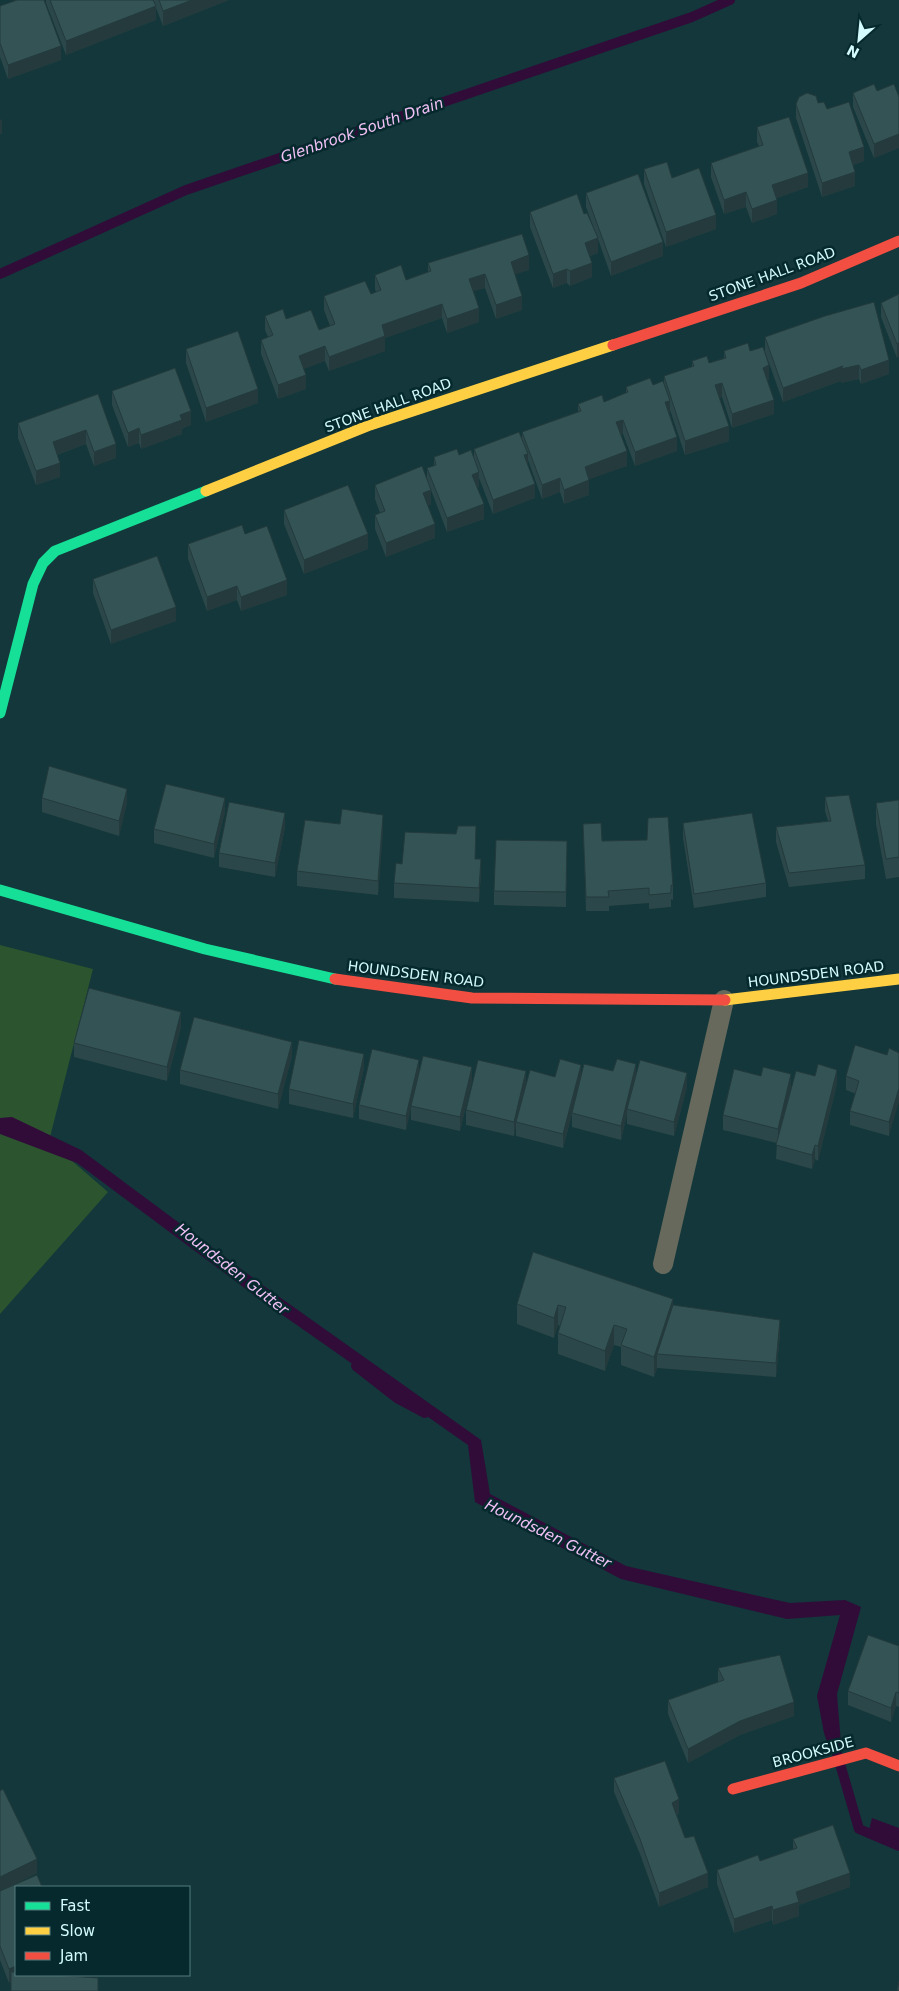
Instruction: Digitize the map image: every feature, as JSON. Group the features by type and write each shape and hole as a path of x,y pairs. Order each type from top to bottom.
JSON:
{"street":[{"name":"STONE HALL ROAD","path":"0,713 33,584 43,563 55,551 370,425 801,283 899,241"},
{"name":"HOUNDSDEN ROAD","path":"0,890 205,950 342,981 472,998 724,1000 899,979"},
{"name":"BROOKSIDE","path":"733,1789 866,1753 899,1766"}],"lane":[{"path":"663,1264 724,1000"}],"green space":[{"path":"0,945 93,969 49,1141 108,1192 0,1314"}],"water":[{"path":"12,1117 81,1150 264,1286 481,1440 490,1494 626,1566 790,1603 845,1600 861,1607 837,1694 841,1744 829,1747 824,1733 817,1696 840,1615 787,1619 621,1579 475,1502 468,1445 254,1295 77,1163 0,1134 0,1118"},
{"path":"872,1818 899,1828 899,1842 869,1830"}],"building":[{"path":"17,0 44,0 61,46 8,65 0,43 0,6"},
{"path":"50,0 153,0 156,6 66,41"},
{"path":"159,0 192,0 163,11"},
{"path":"874,84 877,91 894,84 899,97 899,134 874,144 853,93"},
{"path":"807,93 816,96 818,103 824,102 827,109 849,102 864,147 849,152 855,172 822,183 796,104 799,97"},
{"path":"789,117 808,173 772,185 777,200 752,209 746,192 724,200 711,163 763,145 757,127"},
{"path":"667,162 672,178 699,168 716,215 666,232 644,169"},
{"path":"638,174 663,242 611,262 586,193"},
{"path":"577,194 584,214 587,213 598,238 585,243 592,263 570,271 567,269 553,274 530,212"},
{"path":"522,234 529,255 511,262 522,296 496,305 485,274 469,279 479,308 447,319 442,304 382,325 385,336 329,357 325,346 299,356 306,375 278,385 261,340 273,335 265,316 283,309 286,319 311,310 319,330 335,324 324,296 365,281 371,294 381,290 375,275 401,265 406,280 431,271 428,263"},
{"path":"899,294 899,343 897,344 881,303"},
{"path":"874,302 889,360 861,370 859,365 841,369 843,366 783,388 765,337 825,316"},
{"path":"238,331 258,389 206,408 186,349"},
{"path":"748,343 750,351 763,347 769,365 763,368 774,400 732,414 722,383 715,385 729,426 685,441 664,376 694,366 692,361 707,356 709,363 726,358 724,351"},
{"path":"175,368 191,411 180,415 182,420 141,435 139,428 128,433 112,391"},
{"path":"650,378 653,385 663,381 670,401 665,402 677,437 635,452 623,420 616,422 627,451 585,467 589,480 564,490 560,478 542,485 522,432 581,411 578,404 602,395 604,402 628,392 626,387"},
{"path":"98,394 116,444 94,452 86,430 53,442 60,463 36,471 18,423"},
{"path":"519,432 528,454 524,455 535,484 493,500 474,449"},
{"path":"457,449 459,455 471,450 479,472 472,475 484,504 447,518 427,468 436,465 434,457"},
{"path":"422,466 431,490 423,493 435,524 386,543 375,515 385,511 375,485"},
{"path":"348,485 368,534 304,560 284,510"},
{"path":"242,525 245,534 267,526 287,580 241,597 237,586 207,597 188,544"},
{"path":"157,556 176,607 111,630 93,579"},
{"path":"49,766 127,789 119,821 42,798"},
{"path":"166,784 225,798 214,844 154,829"},
{"path":"849,795 865,865 789,873 776,827 831,821 825,797"},
{"path":"899,800 899,857 886,859 876,803"},
{"path":"229,802 285,813 275,863 219,853"},
{"path":"342,809 383,815 378,881 297,871 305,820 340,824"},
{"path":"752,813 766,883 694,894 683,823"},
{"path":"668,817 673,886 671,885 671,893 649,895 649,888 608,891 609,897 586,897 583,824 601,823 602,841 647,840 648,818"},
{"path":"458,826 476,826 475,859 481,859 479,888 394,883 396,863 402,864 405,832 456,834"},
{"path":"496,840 567,841 566,892 494,891"},
{"path":"89,988 181,1012 167,1067 74,1043"},
{"path":"194,1017 292,1042 278,1094 180,1070"},
{"path":"299,1040 364,1054 353,1104 289,1089"},
{"path":"855,1045 887,1055 889,1048 899,1053 899,1088 889,1122 850,1111 859,1081 846,1076"},
{"path":"372,1049 419,1060 406,1116 359,1105"},
{"path":"423,1056 472,1067 460,1117 411,1106"},
{"path":"560,1059 581,1065 563,1134 516,1122 530,1070 555,1077"},
{"path":"617,1059 636,1064 621,1126 572,1113 584,1064 613,1071"},
{"path":"478,1060 526,1071 514,1122 466,1110"},
{"path":"640,1060 687,1073 674,1122 627,1109"},
{"path":"818,1064 837,1070 818,1146 815,1145 812,1155 776,1145 796,1071 815,1076"},
{"path":"763,1067 791,1074 778,1129 723,1115 734,1069 761,1076"},
{"path":"533,1252 673,1299 654,1357 621,1345 627,1329 614,1325 605,1351 558,1333 566,1307 558,1305 554,1318 517,1304"},
{"path":"673,1305 780,1320 776,1363 657,1354"},
{"path":"868,1635 899,1646 899,1693 896,1692 891,1708 848,1691"},
{"path":"780,1655 794,1702 740,1721 688,1749 668,1700 724,1680 718,1668"},
{"path":"665,1761 679,1799 672,1803 685,1838 694,1836 708,1873 659,1893 640,1839 614,1778"},
{"path":"3,1789 37,1859 0,1877 0,1791"},
{"path":"833,1825 850,1873 796,1892 799,1902 773,1910 772,1906 734,1919 717,1870 758,1855 760,1861 797,1848 793,1839"},
{"path":"37,1875 42,1886 15,1886 15,1966 9,1969 0,1946 0,1891"},
{"path":"11,1972 15,1972 15,1976 98,1978 98,1991 11,1991"}],"waterway":[{"name":"Glenbrook South Drain","path":"0,274 186,190 692,17 730,0"},
{"name":"Houndsden Gutter","path":"356,1366 397,1398 425,1413"},
{"name":"Houndsden Gutter","path":"831,1733 859,1829 899,1846"}],"traffic: fast":[{"path":"0,713 33,584 43,563 55,551 206,491"},
{"path":"0,890 205,949 335,979"}],"traffic: slow":[{"path":"206,491 370,425 613,345"},
{"path":"725,1000 899,979"}],"traffic: jam":[{"path":"613,345 801,283 899,241"},
{"path":"335,979 472,998 725,1000"},
{"path":"733,1789 866,1753 899,1766"}]}
